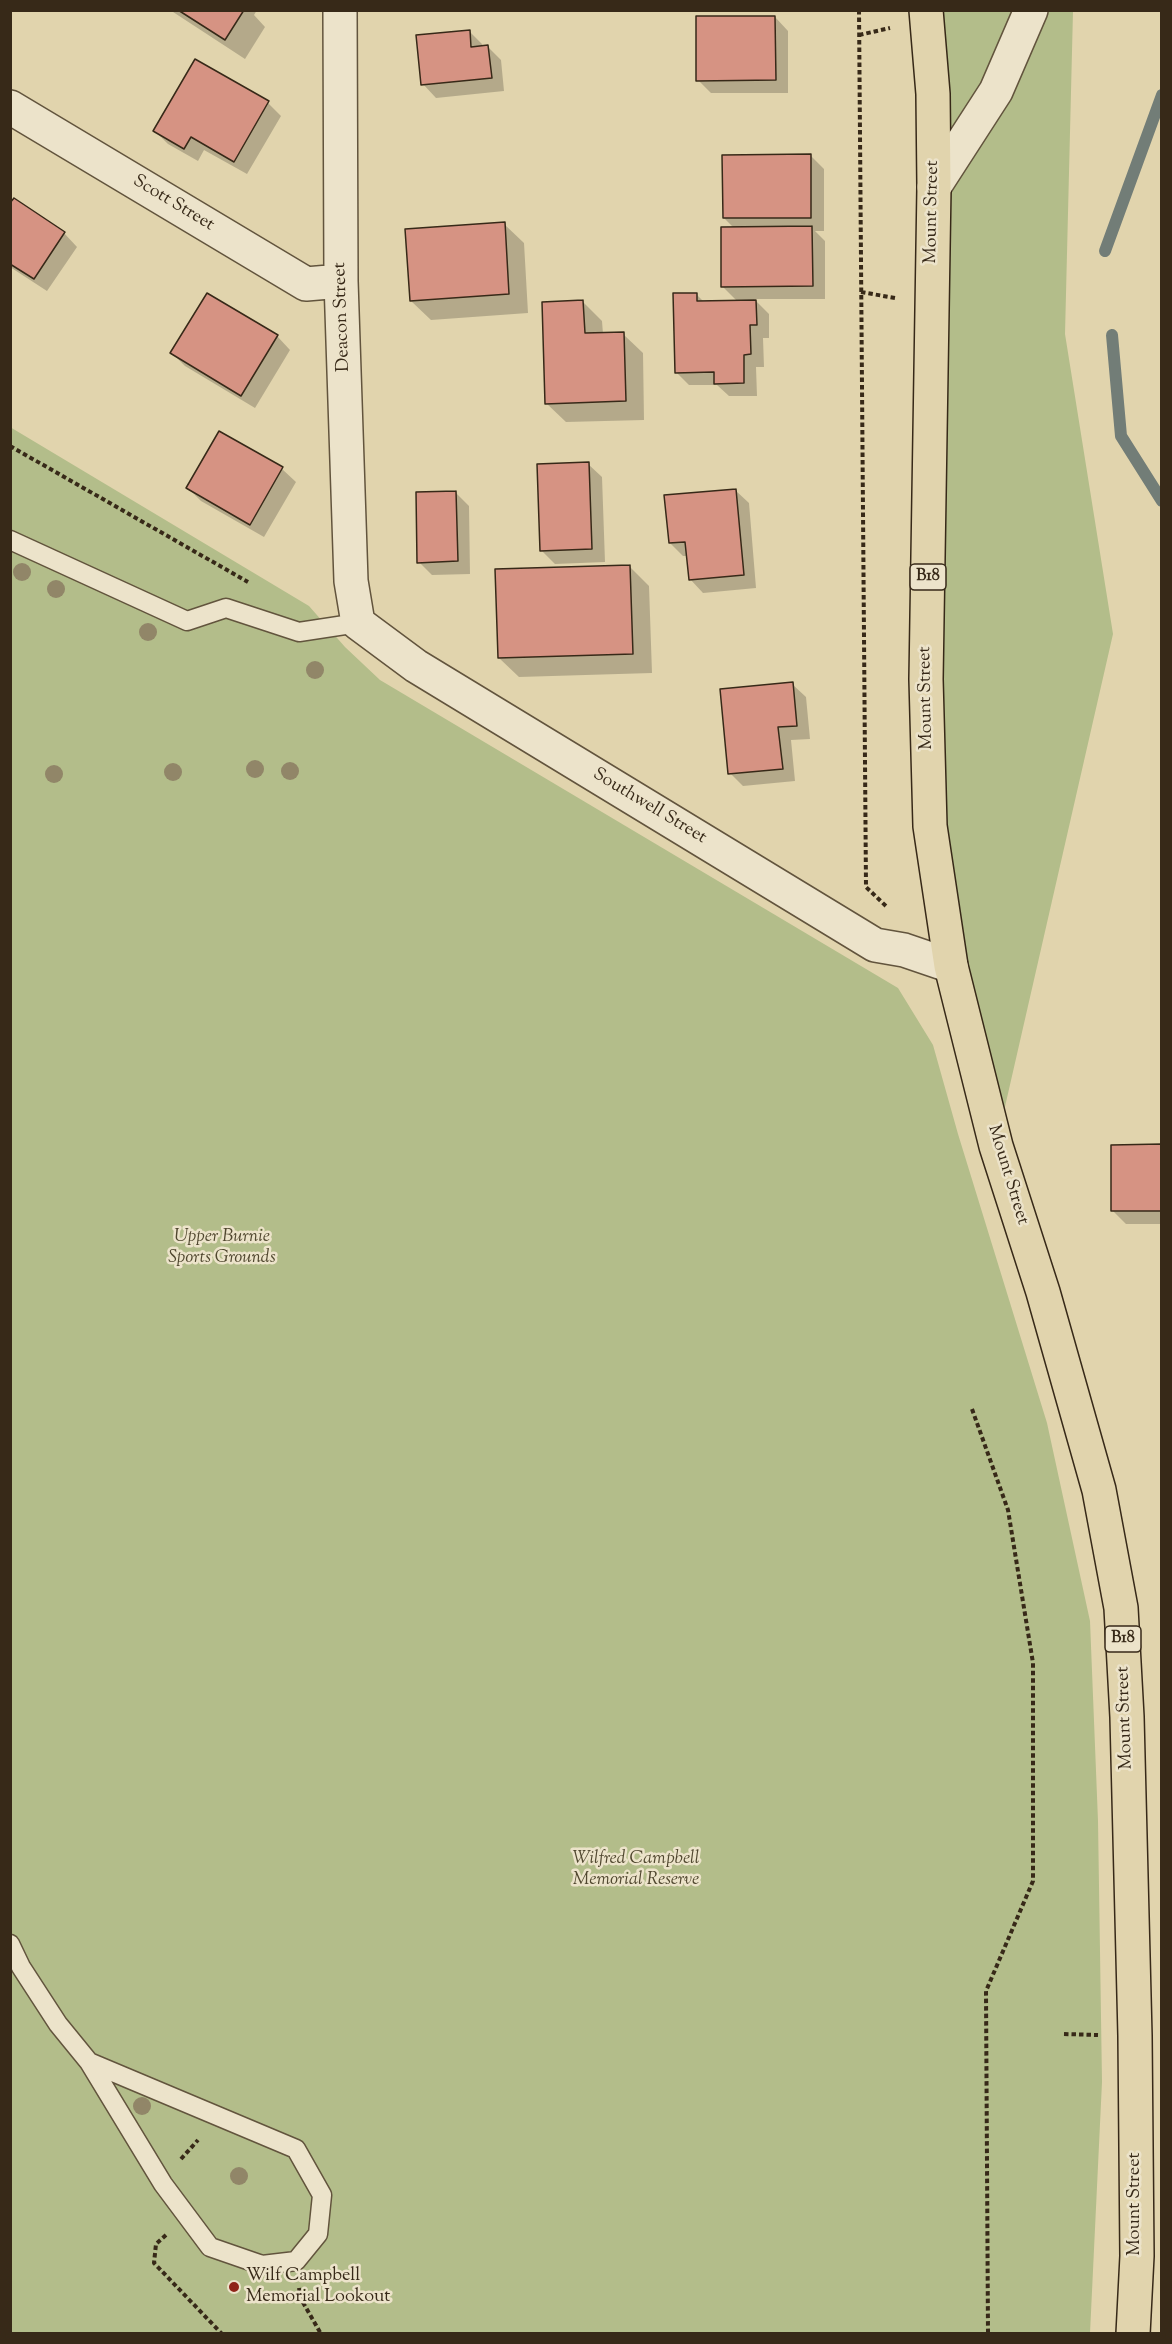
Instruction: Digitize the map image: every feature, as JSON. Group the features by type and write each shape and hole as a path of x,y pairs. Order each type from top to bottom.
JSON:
{"highway":[{"name":"Mount Street","path":"926,10 933,94 934,187 926,679 930,826 951,966 996,1146 1043,1292 1099,1490 1121,1608 1127,1729 1135,2036 1137,2256 1133,2334"}],"street":[{"name":"Deacon Street","path":"340,10 341,281 351,581 358,623"},
{"path":"934,187 996,90 1031,10"},
{"name":"Scott Street","path":"10,107 306,284 341,281"},
{"name":"Southwell Street","path":"358,623 416,666 875,945 904,950 951,966"}],"lane":[{"path":"10,540 187,621 226,608 299,632 358,623"},
{"path":"10,1944 21,1967 58,2024 89,2062 163,2184 210,2247 262,2265 296,2261 318,2234 322,2195 296,2148 89,2062"}],"path":[{"path":"859,10 866,887 891,911"},
{"path":"10,446 252,584"},
{"path":"972,1408 1008,1510 1033,1663 1033,1881 986,1990 988,2334"},
{"path":"163,2184 189,2148 224,2118"},
{"path":"187,2216 156,2244 154,2263 222,2334"},
{"path":"296,2261 301,2299 321,2334"}],"green space":[{"path":"926,11 1073,11 1065,334 1113,634 996,1146 930,826"},
{"name":"Wilfred Campbell Memorial Reserve","path":"10,427 309,606 345,647 380,680 898,988 933,1045 1047,1423 1090,1621 1098,1821 1102,2082 1090,2333 11,2333"}],"building":[{"path":"178,10 244,10 225,40"},
{"path":"696,16 775,16 776,80 696,81"},
{"path":"470,30 471,47 488,45 492,78 421,85 416,35"},
{"path":"195,59 269,101 234,162 191,137 184,149 153,131"},
{"path":"811,154 811,218 723,218 722,155"},
{"path":"14,198 65,232 34,279 10,264 10,203"},
{"path":"505,222 509,294 410,301 405,229"},
{"path":"812,226 813,286 721,287 721,227"},
{"path":"207,293 278,335 241,396 170,353"},
{"path":"673,293 697,293 697,301 756,300 757,325 750,325 751,354 744,355 744,383 714,384 714,372 675,373"},
{"path":"583,300 585,333 624,332 626,401 545,404 542,302"},
{"path":"219,431 283,467 250,525 186,488"},
{"path":"589,462 592,549 540,551 537,464"},
{"path":"736,489 744,575 689,580 685,542 669,543 664,495"},
{"path":"456,491 458,561 417,563 416,492"},
{"path":"630,565 633,654 498,658 495,569"},
{"path":"793,682 797,726 778,727 783,769 728,774 720,689"},
{"path":"1162,1144 1162,1211 1111,1211 1111,1145"}],"waterway":[{"path":"1105,251 1162,95"},
{"path":"1112,335 1121,436 1162,501"}],"place":[{"name":"Wilf Campbell Memorial Lookout","path":"234,2287"}],"park label":[{"name":"Upper Burnie Sports Grounds","path":"222,1248"}]}
